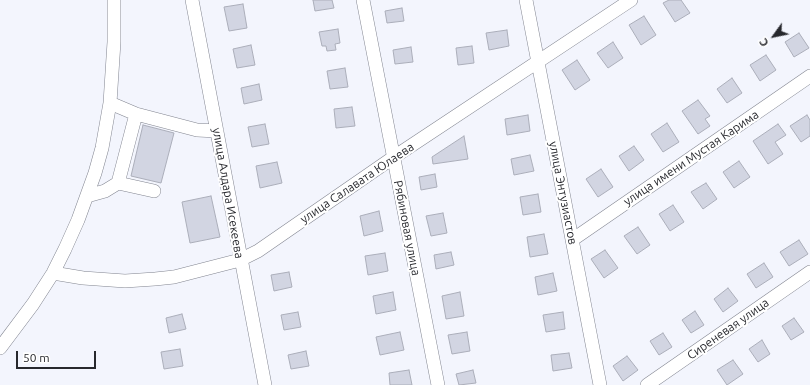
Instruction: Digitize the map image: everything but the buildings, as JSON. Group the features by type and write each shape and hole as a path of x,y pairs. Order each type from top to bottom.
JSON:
{"street":[{"path":"0,348 33,304 53,273 65,249 87,196 102,148 110,103 114,42 114,0"},
{"name":"улица Алдара Исекеева","path":"192,0 240,260 265,385"},
{"name":"Рябиновая улица","path":"364,0 438,385"},
{"name":"улица Энтузиастов","path":"526,0 600,385"},
{"name":"улица Салавата Юлаева","path":"53,273 90,279 125,281 155,280 174,277 240,260 258,251 394,157 631,0"},
{"name":"улица имени Мустая Карима","path":"572,240 810,76"},
{"path":"110,103 136,114 197,130 217,131"},
{"path":"87,196 105,191 118,183 136,114"},
{"path":"118,183 154,191"},
{"name":"Сиреневая улица","path":"647,385 810,272"}]}
